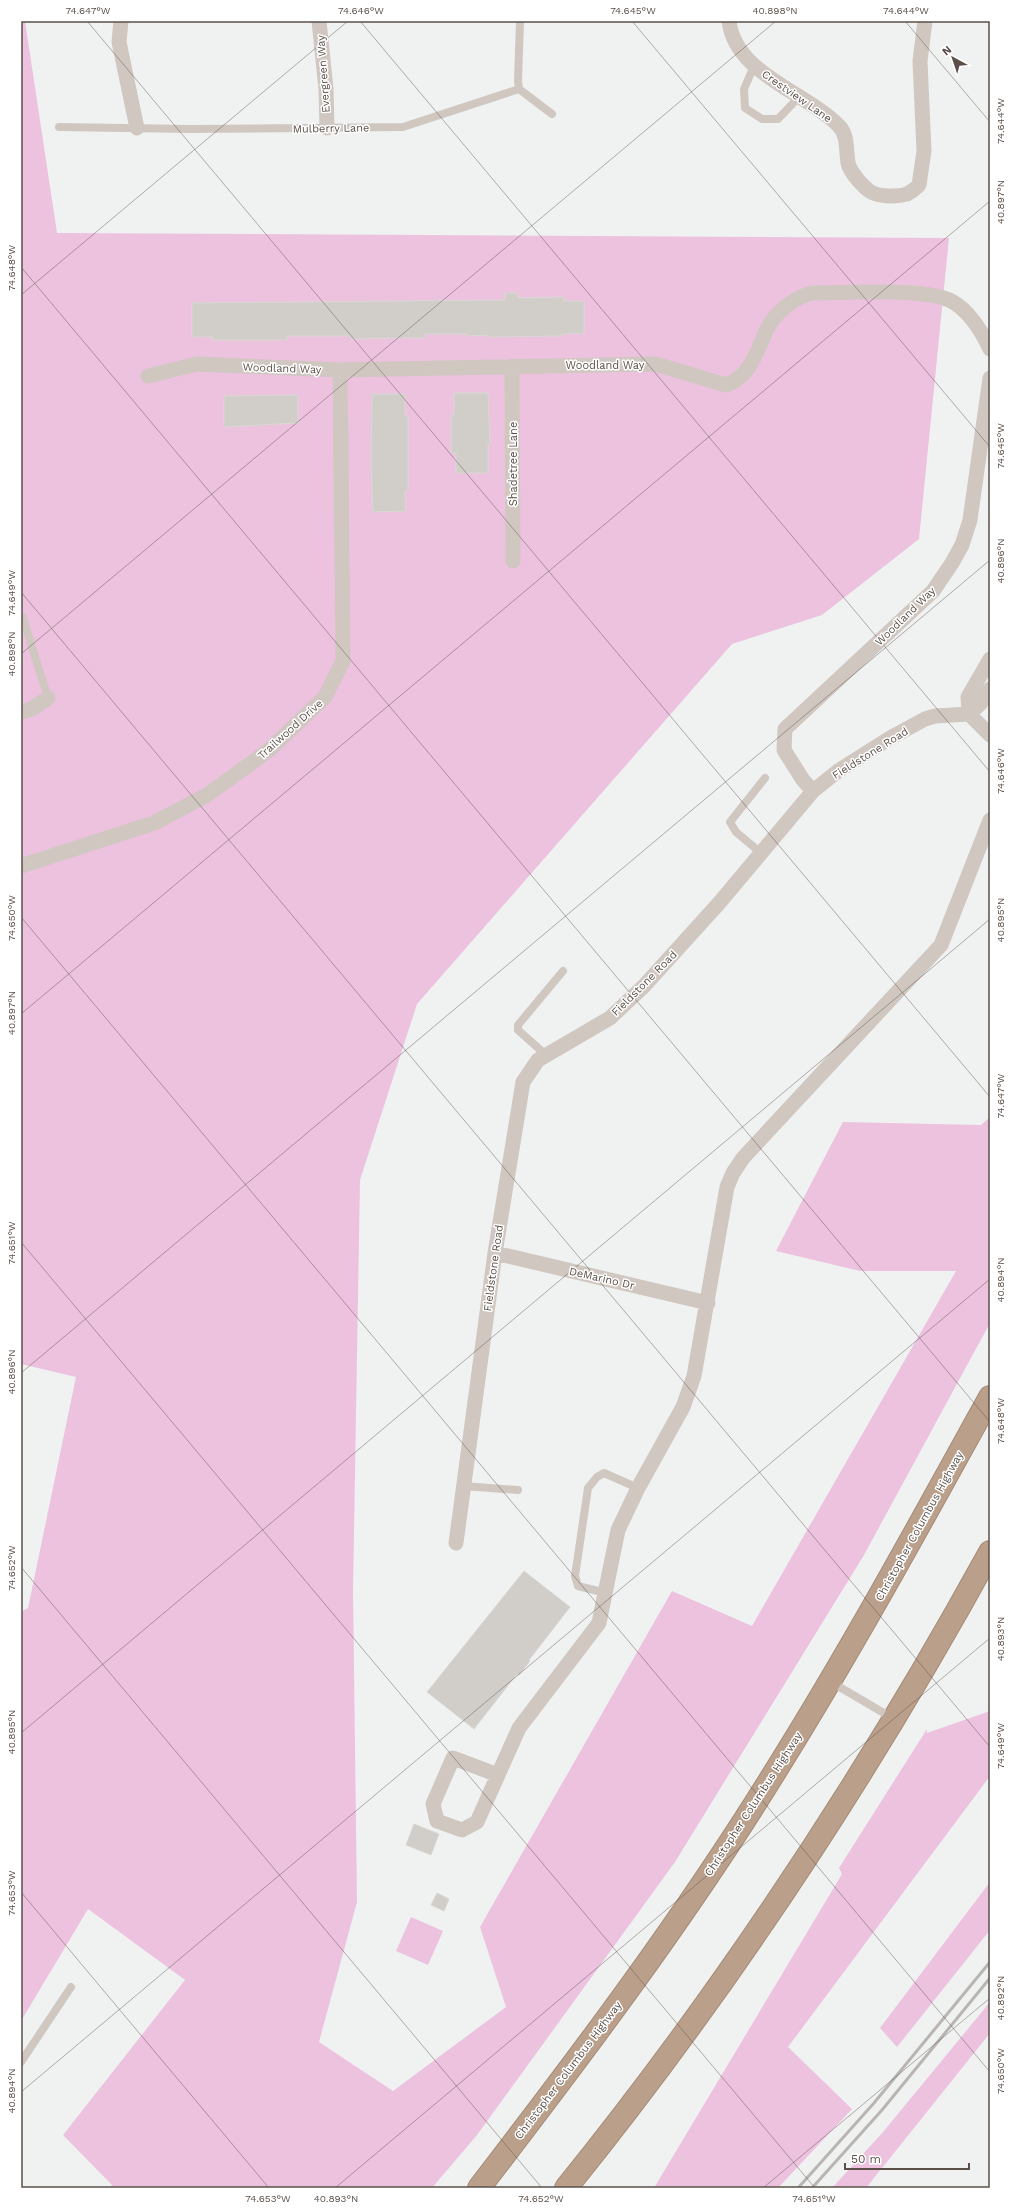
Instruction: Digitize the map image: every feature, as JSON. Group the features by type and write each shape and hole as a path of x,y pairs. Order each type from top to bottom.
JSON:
{"highway":[{"name":"Christopher Columbus Highway","path":"479,2188 592,2042 634,1983 773,1777 880,1597 990,1397"},
{"path":"566,2188 656,2073 756,1933 894,1719 990,1552"}],"street":[{"path":"120,21 119,42 137,128"},
{"name":"Evergreen Way","path":"319,21 326,89 327,128"},
{"name":"Crestview Lane","path":"729,21 730,29 742,50 754,66 840,126 847,144 848,165 872,192 889,196 908,194 919,185 924,151 920,61 925,21"},
{"name":"Woodland Way","path":"148,376 197,364 340,370 655,364 726,385 736,381 752,364 769,326 777,315 794,299 811,292 931,294 953,302 963,311 982,332 990,349"},
{"name":"Shadetree Lane","path":"512,366 513,561"},
{"name":"Trailwood Drive","path":"21,866 154,823 207,795 269,750 325,697 343,661 340,370"},
{"name":"Woodland Way","path":"813,791 803,780 784,750 785,729 933,591 952,563 962,545 970,520 990,378"},
{"path":"990,659 968,697 969,714 990,735"},
{"path":"969,714 981,703 990,689"},
{"path":"21,712 32,708 48,698"},
{"name":"Fieldstone Road","path":"456,1543 495,1253 523,1082 538,1060 610,1018 644,986 761,853 813,791 838,771 890,738 925,719 936,716 969,714"},
{"path":"498,1775 453,1758 433,1804 437,1821 462,1830 477,1822 498,1775 519,1728 599,1623 618,1530 638,1488 685,1401 694,1376 728,1188 737,1165 785,1111 941,945 990,820"},
{"name":"DeMarino Dr","path":"495,1253 708,1303"}],"lane":[{"path":"520,21 519,89 552,114"},
{"path":"754,66 744,89 744,108 762,119 778,119 799,97"},
{"name":"Mulberry Lane","path":"59,126 137,128 403,127 519,89"},
{"path":"23,618 48,698"},
{"path":"761,853 736,832 730,822 764,778"},
{"path":"546,1055 518,1030 518,1025 563,971"},
{"path":"606,1593 578,1586 575,1576 588,1488 597,1477 604,1473 638,1488"},
{"path":"463,1486 518,1490"},
{"path":"830,1682 894,1719"},
{"path":"21,2062 71,1987"}],"shaded area":[{"path":"21,21 25,21 57,233 949,238 919,539 822,615 732,644 417,1004 360,1180 353,1591 357,1902 319,2042 393,2091 506,2007 480,1927 672,1591 752,1626 956,1271 860,1271 776,1251 843,1122 981,1125 990,1117 990,1323 864,1555 675,1862 477,2135 432,2188 110,2188 112,2185 63,2135 185,1980 88,1909 21,2021 21,1612 28,1608 76,1377 21,1364"},
{"path":"990,1711 990,1776 788,2047 852,2109 778,2188 654,2188 842,1874 839,1868 927,1729 927,1733"},
{"path":"990,1882 990,1930 897,2047 880,2028"},
{"path":"411,1917 443,1931 428,1965 396,1951"},
{"path":"990,2002 990,2033 866,2188 832,2188 883,2132"}],"building":[{"path":"505,293 518,293 518,298 564,297 564,301 584,301 584,333 562,334 562,336 488,337 488,335 467,336 467,334 425,334 425,338 351,339 350,336 287,336 287,340 213,340 213,337 192,337 192,303 505,300"},
{"path":"454,393 488,393 490,445 488,445 488,473 456,473 456,453 451,453 451,415 454,415"},
{"path":"372,394 405,394 405,416 408,416 408,490 405,491 406,511 373,512 371,463"},
{"path":"298,395 298,423 224,427 224,396"},
{"path":"524,1571 570,1607 519,1675 517,1674 474,1729 427,1692"},
{"path":"414,1824 439,1834 431,1855 406,1845"},
{"path":"437,1893 449,1899 444,1911 431,1905"}],"railway":[{"path":"798,2188 874,2103 990,1962"},
{"path":"812,2188 882,2110 990,1978"}]}
